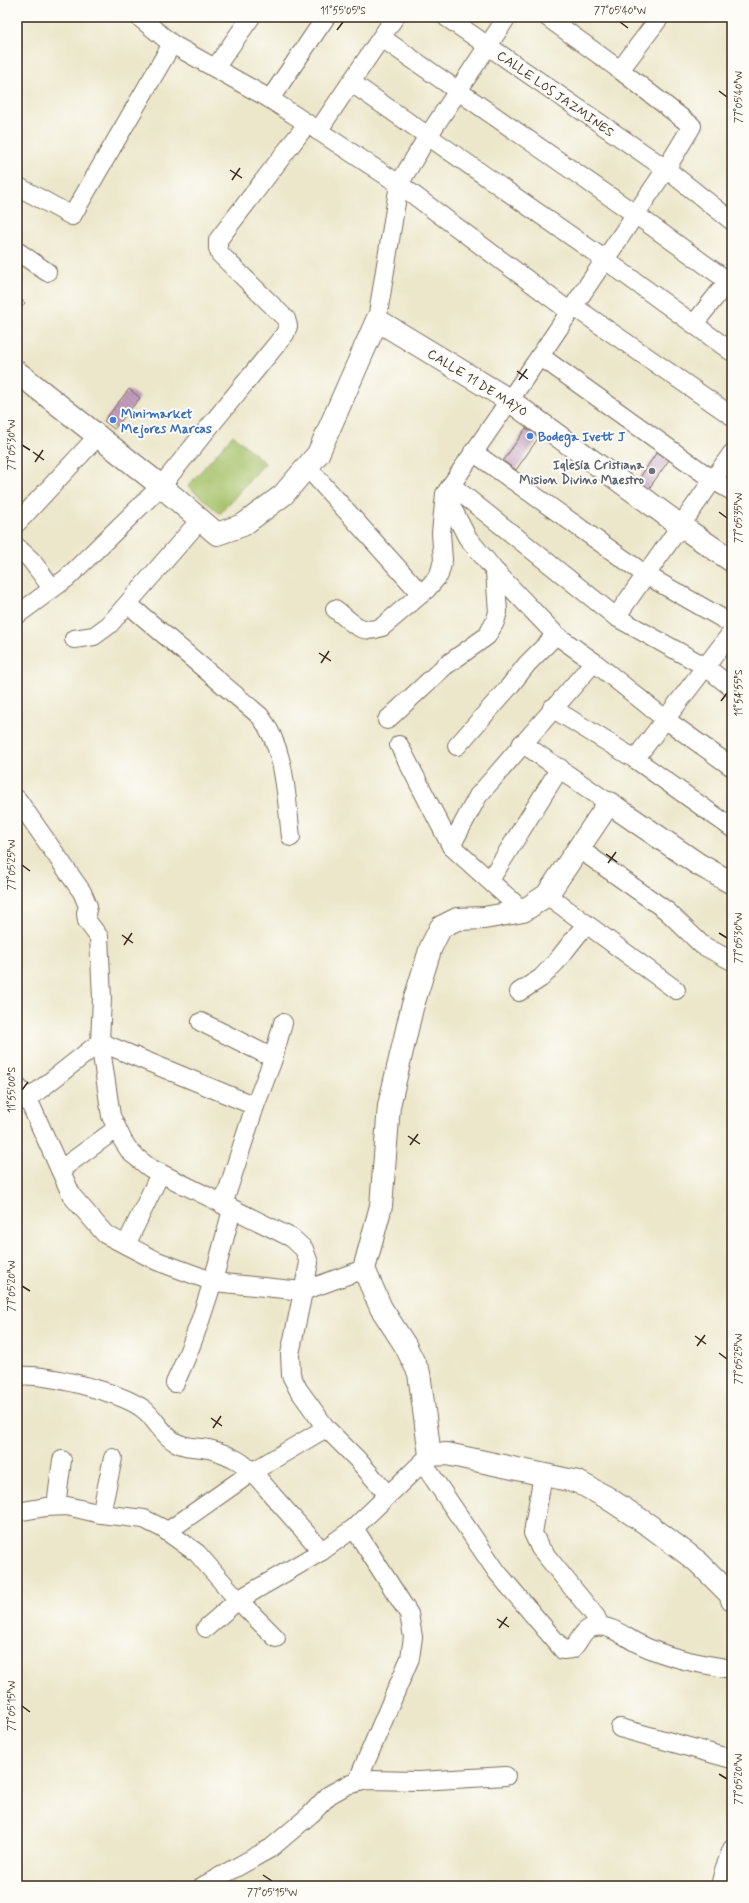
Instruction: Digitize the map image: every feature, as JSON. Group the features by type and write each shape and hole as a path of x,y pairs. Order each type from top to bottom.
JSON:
{"street":[{"path":"139,17 172,44 270,99 399,184 571,309 732,416"},
{"path":"270,99 326,17"},
{"path":"17,615 67,578 161,486 285,334 288,326 286,319 220,254 218,240 312,127 352,83 395,17"},
{"name":"CALLE LOS JAZMINES","path":"446,17 666,169 732,221"},
{"path":"17,372 97,437 161,486 217,534 243,524 283,495 318,454 377,320 399,184 428,136 508,17"},
{"path":"335,609 363,630 373,631 382,627 421,594 439,575 443,560 441,533 448,489 666,169 692,126 620,70 547,17"},
{"path":"620,70 660,17"},
{"path":"215,68 249,18"},
{"path":"382,38 457,92 635,214 730,283 694,324"},
{"path":"17,186 72,216 172,44"},
{"path":"352,83 604,259 732,352"},
{"path":"17,251 47,272"},
{"name":"CALLE 11 DE MAYO","path":"377,320 509,400 681,526 732,561"},
{"path":"540,356 713,480 732,491"},
{"path":"17,522 97,437"},
{"path":"473,452 646,575 732,624"},
{"path":"616,617 732,453"},
{"path":"307,467 421,594"},
{"path":"448,489 467,537 495,571 556,635 594,662 665,718 732,767"},
{"path":"448,489 616,617 706,667 732,688"},
{"path":"74,639 94,636 109,625 200,520"},
{"path":"17,547 31,560 52,588"},
{"path":"387,720 445,666 487,636 495,622 498,612 495,571"},
{"path":"128,604 260,716 267,725 275,744 284,778 291,837"},
{"path":"635,759 732,632"},
{"path":"457,746 509,688 527,664 556,635"},
{"path":"451,846 478,796 552,708 594,662"},
{"path":"552,708 635,759 732,828"},
{"path":"522,743 698,864 732,882"},
{"path":"399,745 451,846 523,911"},
{"path":"490,880 560,768"},
{"path":"17,799 82,892 88,906 86,913 87,921 99,937 102,998 100,1042 111,1116 116,1129 131,1152 160,1174 292,1238 301,1246 307,1256 308,1263 289,1364 294,1383 326,1428 357,1459 388,1495"},
{"path":"610,803 547,894 523,911 484,918 457,919 441,928 431,947 412,1008 389,1106 381,1206 364,1269 381,1308 405,1345 419,1373 427,1459 497,1572 539,1620 560,1648 566,1651 572,1649 583,1633 588,1629 600,1626 612,1629 638,1644 677,1658 732,1669"},
{"path":"578,848 667,911 702,945 732,961"},
{"path":"547,894 676,990"},
{"path":"519,992 541,978 556,962 586,924"},
{"path":"201,1022 273,1058"},
{"path":"175,1383 184,1365 214,1282 228,1207 255,1106 273,1058 283,1023"},
{"path":"100,1042 23,1092 72,1196 105,1234 157,1261 214,1282 303,1291 364,1269"},
{"path":"100,1042 255,1106"},
{"path":"60,1170 116,1129"},
{"path":"126,1245 160,1174"},
{"path":"17,1376 30,1374 55,1379 121,1398 141,1407 153,1418 165,1434 177,1443 224,1453 235,1458 252,1472 322,1552"},
{"path":"168,1531 252,1472 326,1428"},
{"path":"206,1628 238,1600 322,1552 354,1528 427,1459 446,1454 578,1482 612,1501 650,1526 698,1562 730,1594 732,1600"},
{"path":"101,1514 113,1458"},
{"path":"56,1506 62,1460"},
{"path":"543,1474 533,1533 540,1548 596,1617 600,1626"},
{"path":"17,1512 56,1506 72,1507 101,1514 144,1519 168,1531 197,1553 238,1600 276,1638"},
{"path":"354,1528 409,1614 413,1637 410,1658 356,1782"},
{"path":"620,1728 732,1759"},
{"path":"203,1886 271,1848 306,1819 329,1795 356,1782 367,1780 419,1781 506,1776"},
{"path":"720,1886 732,1849"}],"green space":[{"path":"233,435 265,463 220,514 188,486"}],"building":[{"path":"17,296 25,303 17,312"},
{"path":"129,389 140,398 114,429 104,421"},
{"path":"526,428 539,437 516,470 503,461"},
{"name":"Iglesia Cristiana Mision Divino Maestro","path":"657,452 669,460 648,490 636,483"}],"place":[{"name":"Minimarket Mejores Marcas","path":"113,420"},
{"name":"Bodega Ivett J","path":"530,436"},
{"name":"Iglesia Cristiana Mision Divino Maestro","path":"652,471"}]}
